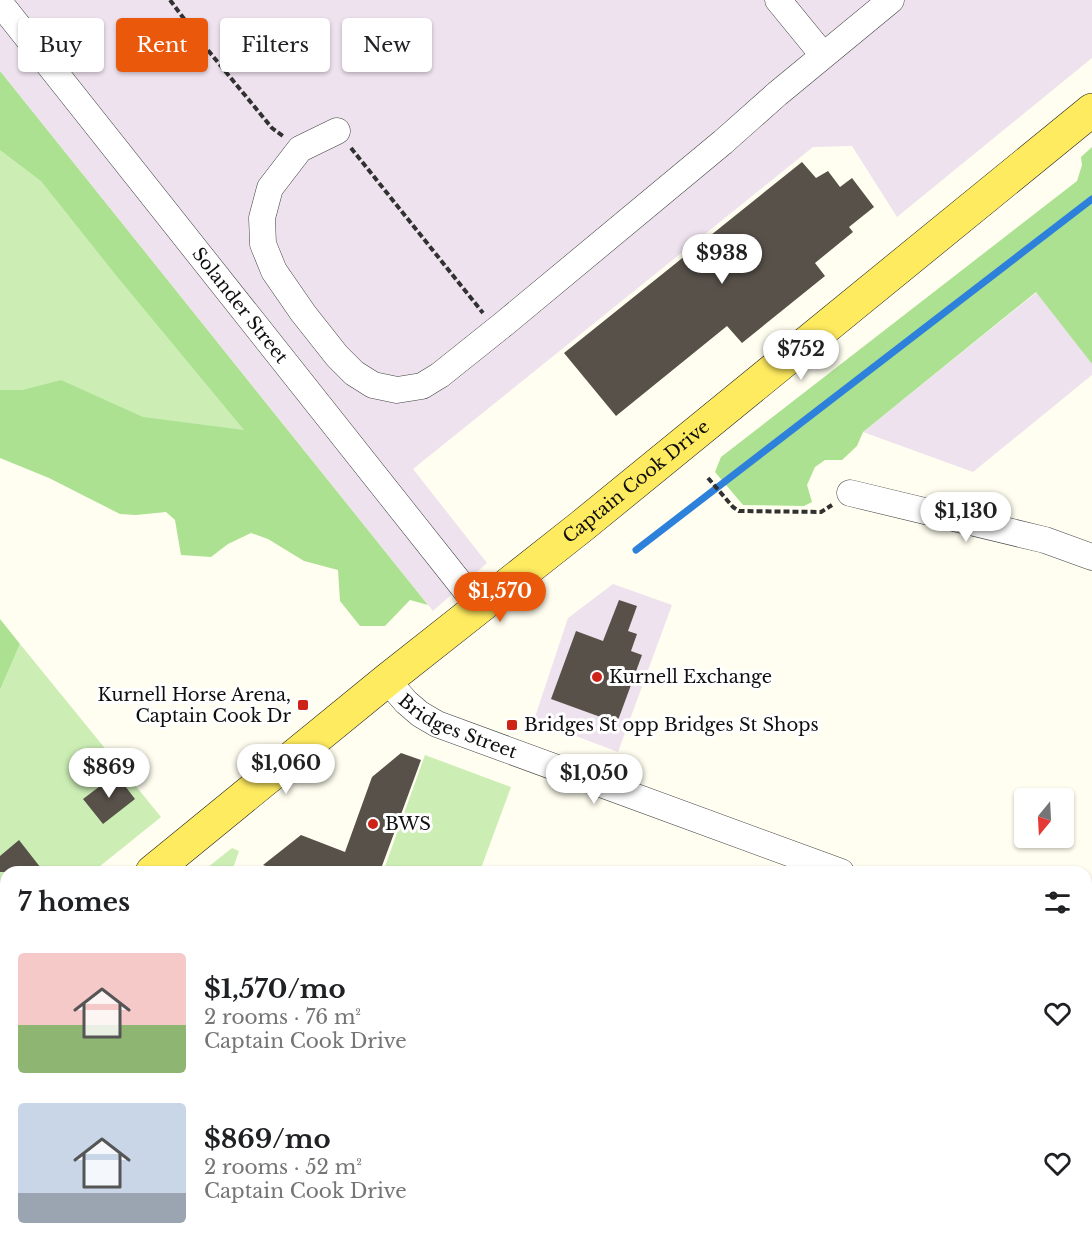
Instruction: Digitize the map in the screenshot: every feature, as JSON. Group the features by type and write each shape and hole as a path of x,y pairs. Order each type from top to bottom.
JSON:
{"main road":[{"name":"Captain Cook Drive","path":"159,866 387,680 582,526 1092,110"}],"street":[{"path":"778,0 823,55"},
{"path":"337,131 300,149 270,188 262,218 263,244 274,271 303,313 354,373 373,385 397,390 422,386 440,375 505,323 891,0"},
{"name":"Solander Street","path":"0,3 479,607"},
{"path":"850,493 1046,540 1092,558"},
{"name":"Bridges Street","path":"387,680 406,702 437,724 825,866"}],"path":[{"path":"170,0 272,128 300,149"},
{"path":"337,131 489,320 505,323"},
{"path":"708,478 739,511 821,512 850,493"}],"shaded area":[{"path":"0,0 1092,0 1092,58 897,217 852,146 813,147 413,469 487,563 433,611 0,71"},
{"path":"1037,292 1092,364 1092,375 973,472 863,432"},
{"path":"613,584 672,605 618,752 534,720 568,618"}],"green space":[{"path":"0,71 428,605 410,600 385,626 360,626 340,601 338,570 304,561 268,539 251,533 228,544 211,557 181,555 175,520 166,512 120,514 49,478 0,458 0,390 23,390 61,380 143,417 244,430 41,181 0,150"},
{"path":"0,94 339,501 0,442"},
{"path":"1092,147 1092,364 1036,292 863,432 857,446 842,460 825,460 815,467 807,485 812,502 804,506 743,505 715,472 721,457 1077,181 1082,165 1081,157"},
{"path":"0,619 20,644 0,690"},
{"path":"20,644 161,817 100,866 0,866 0,690"},
{"path":"425,755 511,787 482,866 385,866"},
{"path":"232,848 239,851 234,866 209,866"}],"building":[{"path":"802,162 816,178 828,171 840,187 852,178 874,207 849,227 853,232 815,263 825,276 742,343 727,326 616,416 564,353"},
{"name":"Kurnell Exchange","path":"619,600 637,606 628,631 637,634 631,651 642,655 617,723 551,699 576,631 603,641"},
{"path":"401,753 421,760 382,866 263,865 301,835 345,852 372,777"},
{"path":"116,774 135,799 103,824 83,799"},
{"path":"19,840 39,866 0,866 0,856"}],"waterway":[{"path":"636,550 1092,199"}],"place":[{"name":"Kurnell Exchange","path":"597,677"},
{"name":"Kurnell Horse Arena, Captain Cook Dr","path":"303,705"},
{"name":"Bridges St opp Bridges St Shops","path":"512,725"},
{"name":"BWS","path":"373,824"}]}
